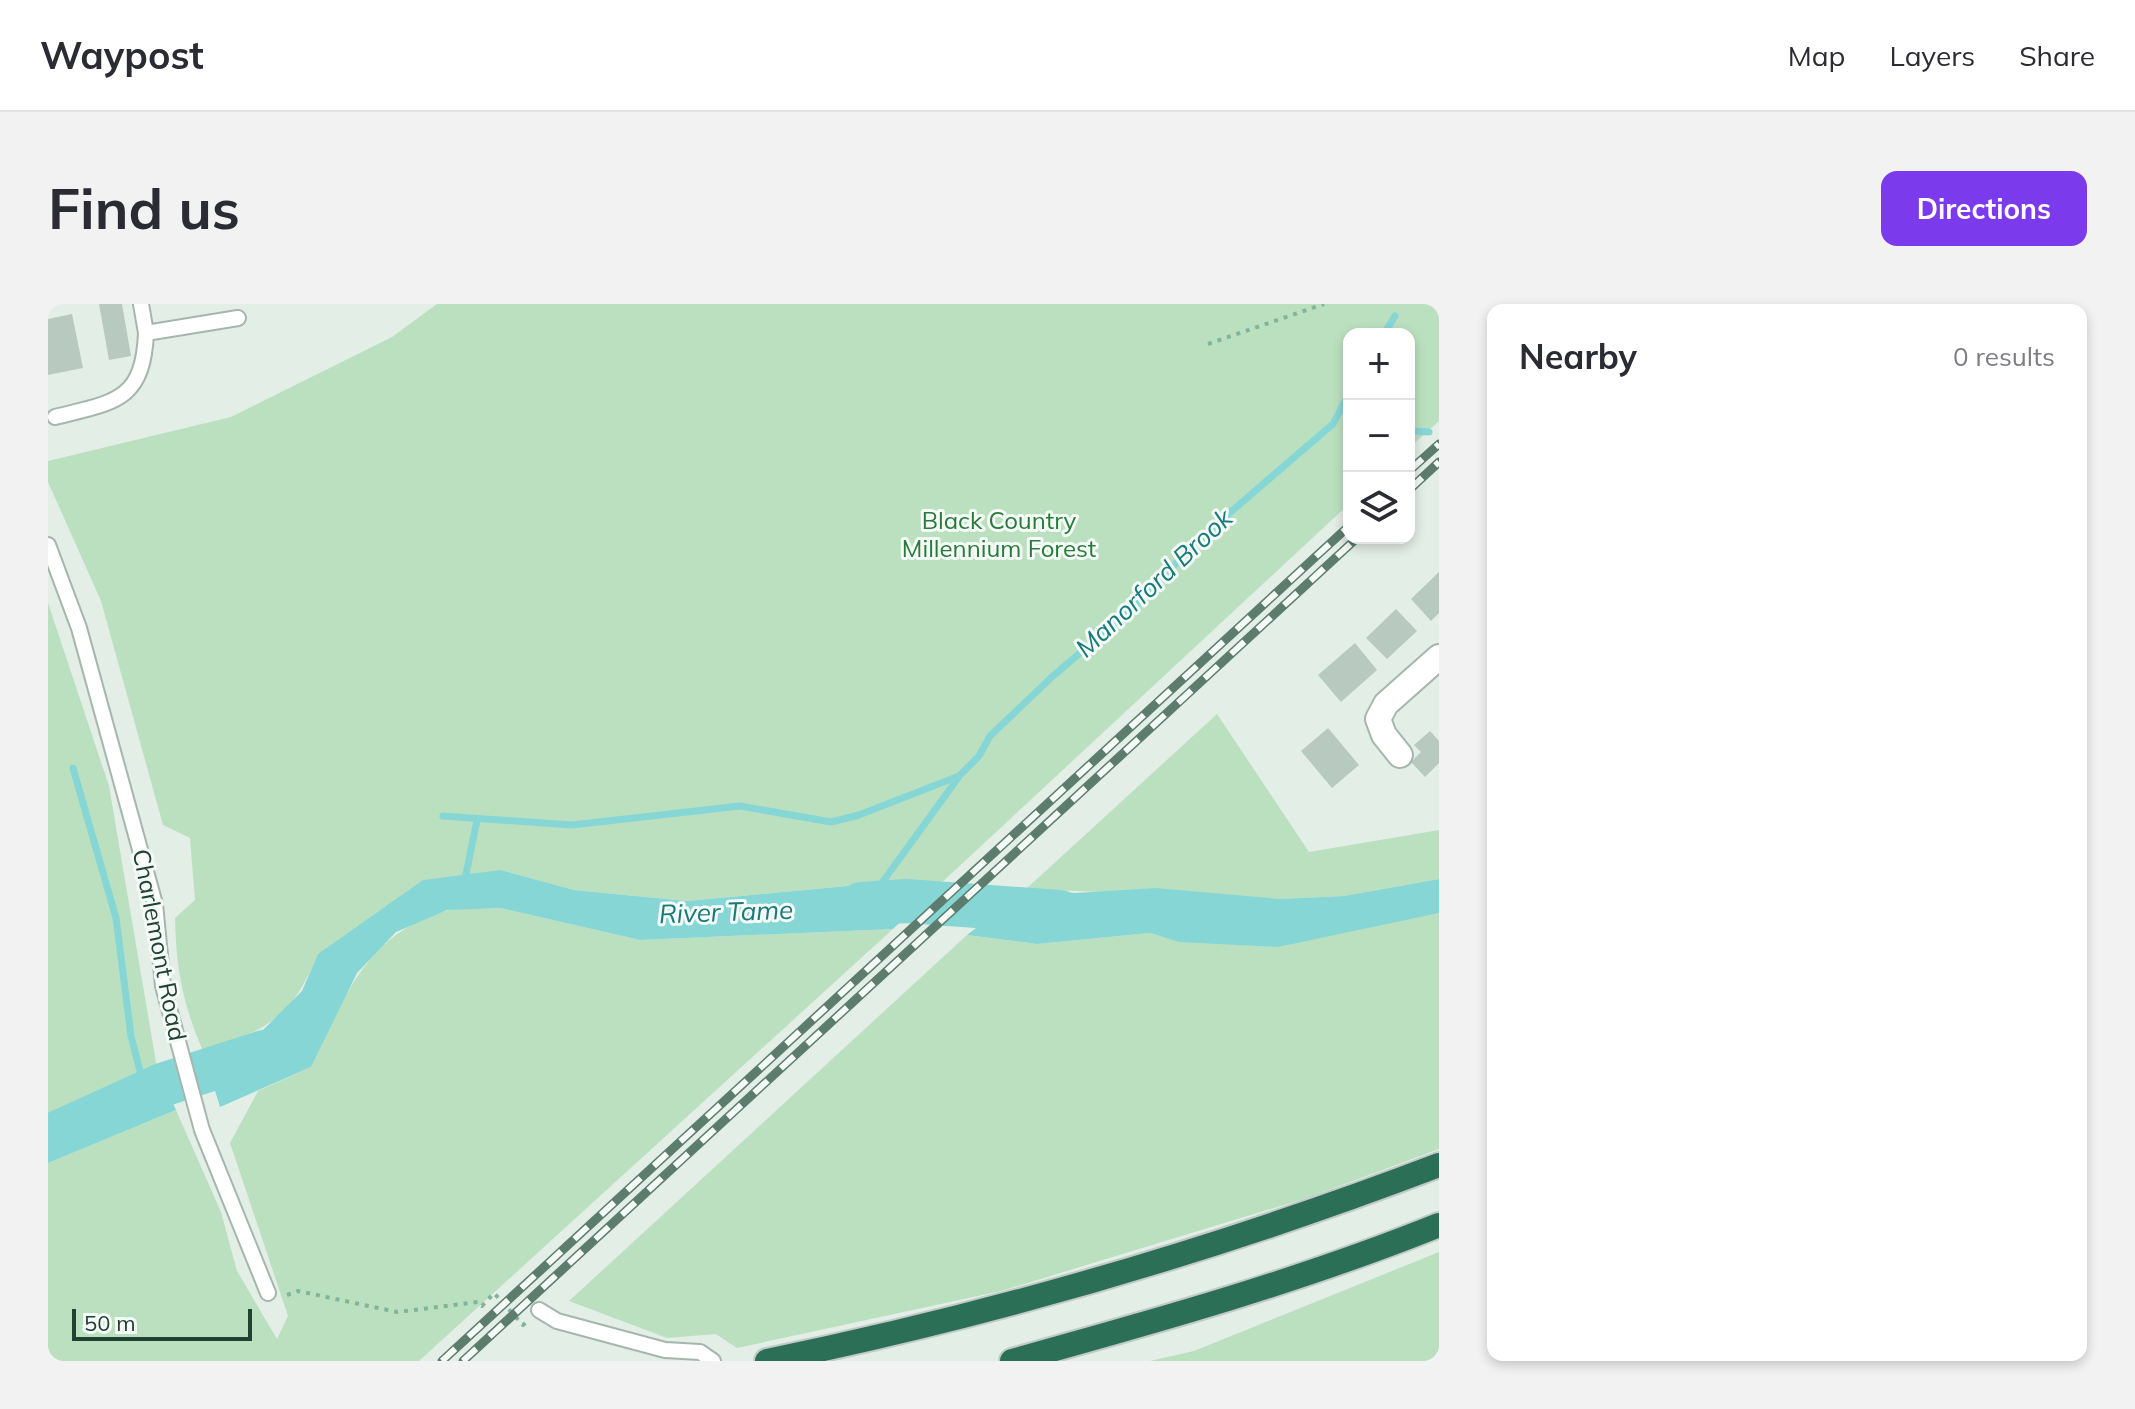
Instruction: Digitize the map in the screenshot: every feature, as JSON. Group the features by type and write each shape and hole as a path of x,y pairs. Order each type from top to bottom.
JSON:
{"highway":[{"path":"767,1361 984,1311 1166,1259 1439,1165"},
{"path":"1012,1361 1190,1311 1384,1247 1439,1225"}],"street":[{"path":"1400,755 1384,735 1378,719 1386,704 1439,657"}],"lane":[{"path":"55,417 124,397 136,383 145,361 146,333 141,304"},
{"path":"146,333 238,318"},
{"name":"Charlemont Road","path":"48,545 79,628 155,904 163,986 202,1130 268,1293"},
{"path":"539,1310 557,1321 665,1350 700,1352 713,1361"}],"path":[{"path":"1208,344 1324,304"},
{"path":"268,1293 286,1295 298,1291 397,1312 478,1302 482,1306 494,1293 523,1325 539,1310"}],"green space":[{"name":"Black Country Millennium Forest","path":"437,304 1439,304 1439,421 1415,443 1415,328 1343,328 1343,510 938,886 869,884 687,901 574,890 501,870 318,954 297,994 274,1019 244,1036 203,1051 186,1002 176,936 175,918 195,900 190,838 163,825 101,601 48,482 48,461 231,417 392,337"},
{"path":"48,603 109,786 157,1068 48,1123"},
{"path":"1217,714 1309,852 1439,830 1439,879 1344,896 1279,899 1026,889"},
{"path":"500,908 640,940 893,929 419,1361 48,1361 48,1163 176,1110 221,1212 237,1271 277,1339 288,1316 230,1143 258,1091 311,1067 334,1017 360,972 395,936 418,922 451,909"},
{"path":"1439,913 1439,1149 1310,1197 1001,1291 737,1348 716,1334 667,1338 569,1301 967,935 1037,944 1150,933 1180,942"},
{"path":"1439,1252 1439,1361 1150,1361 1194,1351"}],"water":[{"path":"501,870 574,890 687,901 869,884 938,886 893,929 640,940 500,908 447,910 396,932 357,973 311,1067 220,1107 203,1051 262,1031 302,991 318,954 423,880"},
{"path":"1439,879 1439,913 1278,947 1179,942 1150,933 1037,944 967,935 1026,889 1075,893 1156,888 1279,899 1344,896"},
{"path":"157,1068 176,1110 48,1163 48,1123"}],"building":[{"path":"99,304 122,304 131,356 109,360"},
{"path":"72,314 83,368 48,375 48,319"},
{"path":"1439,572 1439,613 1431,621 1411,599"},
{"path":"1396,609 1417,631 1387,659 1366,638"},
{"path":"1355,643 1377,670 1341,702 1318,675"},
{"path":"1328,728 1359,765 1332,788 1301,751"},
{"path":"1430,731 1439,741 1439,763 1425,777 1411,762 1421,752 1414,745"}],"waterway":[{"name":"Manorford Brook","path":"1388,328 1395,316"},
{"name":"Manorford Brook","path":"443,816 572,825 740,806 831,822 859,815 959,776 979,756 990,736 1053,676 1140,602 1197,541 1333,424 1345,400"},
{"path":"1415,431 1429,432"},
{"name":"Manorford Brook","path":"73,768 116,918 131,1036 141,1075"},
{"name":"Manorford Brook","path":"876,891 958,778"},
{"name":"Manorford Brook","path":"464,884 477,820"},
{"name":"River Tame","path":"861,904 906,901 1060,912"},
{"name":"River Tame","path":"48,1137 162,1085 264,1052"}],"railway":[{"path":"1415,466 1439,444"},
{"path":"1415,484 1439,462"},
{"path":"442,1361 1343,532"},
{"path":"463,1361 1350,544"}]}
